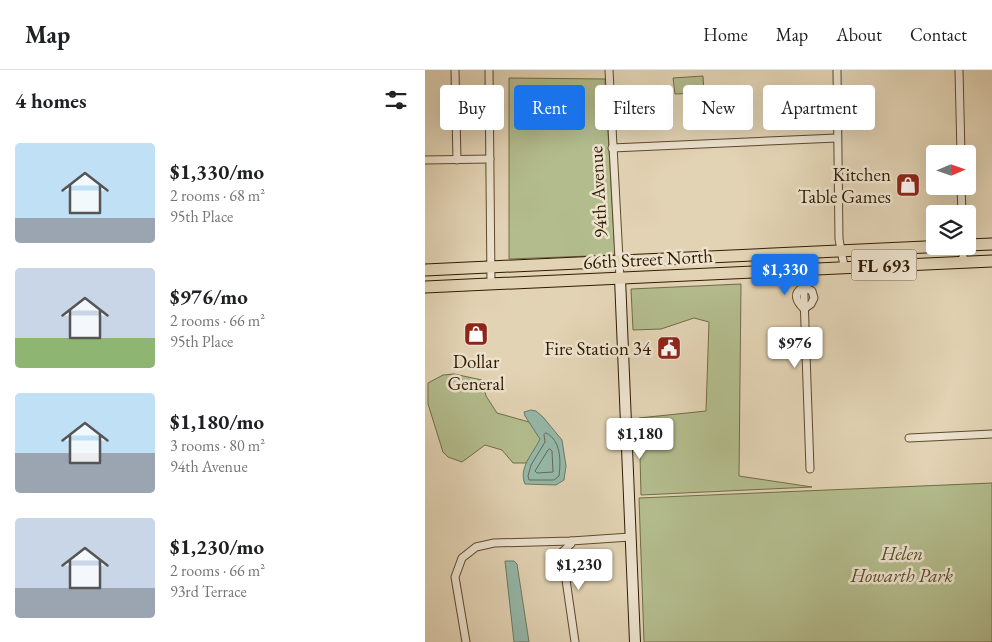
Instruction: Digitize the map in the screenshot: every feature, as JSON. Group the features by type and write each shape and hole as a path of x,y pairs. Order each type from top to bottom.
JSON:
{"main road":[{"path":"976,245 992,244"},
{"name":"66th Street North","path":"425,270 926,247"},
{"name":"66th Street North","path":"425,287 844,266 992,261"}],"street":[{"path":"455,70 457,160"},
{"path":"489,70 491,283"},
{"name":"94th Avenue","path":"609,70 620,278 635,642"},
{"path":"837,70 839,239 843,251 844,266"},
{"path":"959,70 961,145"},
{"path":"612,148 837,138"},
{"path":"425,160 490,159"},
{"path":"963,255 963,262"},
{"path":"803,268 810,469"},
{"path":"909,438 992,434"},
{"path":"466,642 455,577 462,558 476,547 494,543 630,537"},
{"path":"571,541 571,544 562,552 575,642"}],"green space":[{"path":"703,76 704,85 683,85 683,94 675,94 673,78"},
{"path":"509,78 605,79 605,85 595,85 595,130 608,130 615,255 509,259"},
{"path":"741,284 739,476 812,487 641,495 639,418 706,411 709,322 694,318 661,329 633,330 631,289"},
{"path":"454,374 482,380 486,396 497,413 529,422 541,439 526,463 513,463 502,450 485,445 462,462 448,457 443,452 428,404 428,383 443,375"},
{"name":"Helen Howarth Park","path":"992,483 992,642 644,642 639,498"}],"water":[{"path":"536,411 543,417 562,440 566,466 564,480 556,485 525,484 523,478 527,461 540,439 525,416 524,412"},
{"path":"505,561 514,561 517,564 529,642 514,642"}],"place":[{"name":"Kitchen Table Games","path":"908,185"},
{"name":"Dollar General","path":"476,334"},
{"name":"Fire Station 34","path":"669,348"}]}
